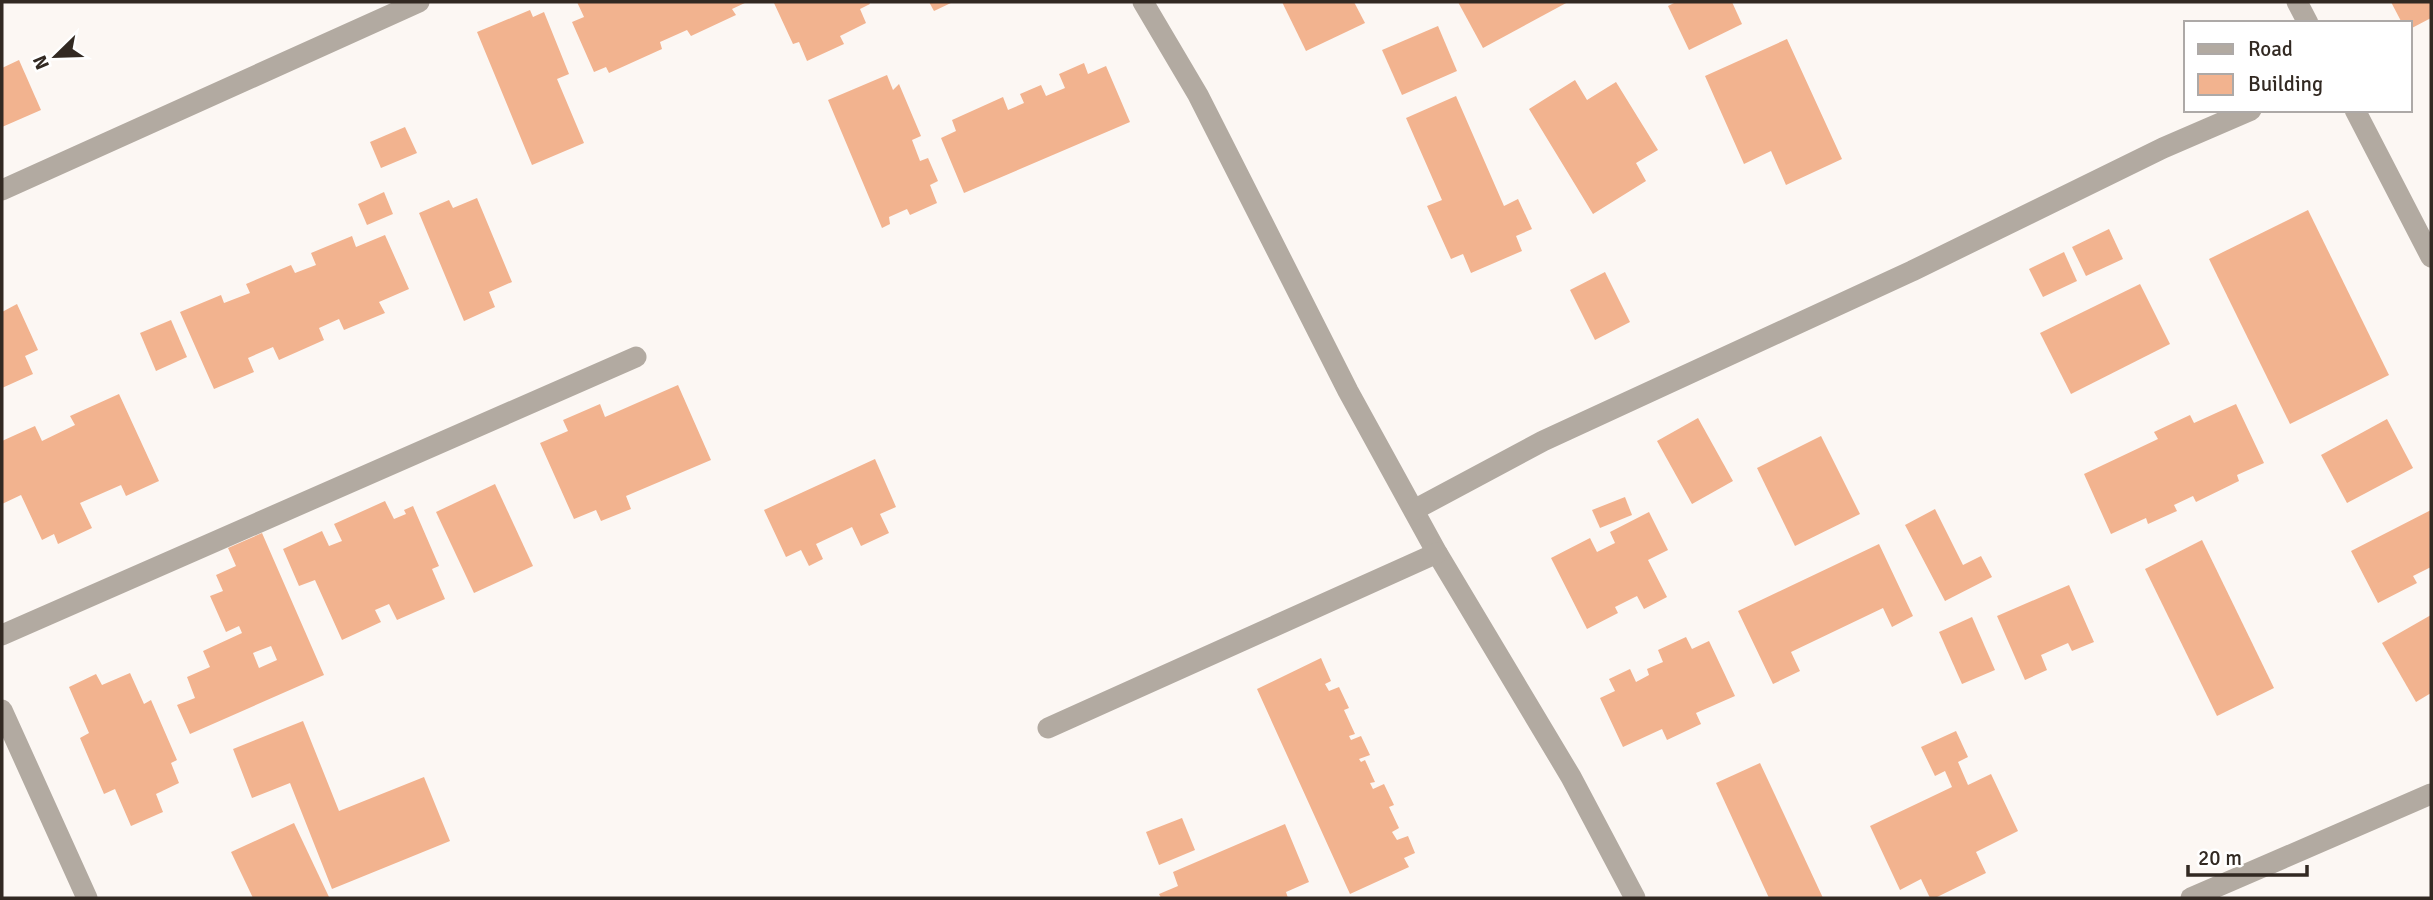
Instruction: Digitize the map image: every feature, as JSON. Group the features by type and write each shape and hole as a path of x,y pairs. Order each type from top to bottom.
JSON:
{"street":[{"path":"2,190 419,2"},
{"path":"1143,2 1198,95 1348,391 1437,553 1571,777 1635,898"},
{"path":"2297,2 2307,21"},
{"path":"1414,510 1543,441 1912,271 2163,148 2246,112"},
{"path":"2356,112 2431,257"},
{"path":"2,635 636,358"},
{"path":"1048,728 1437,553"},
{"path":"2,710 88,898"},
{"path":"2191,898 2431,794"}],"building":[{"path":"577,2 747,2 732,9 736,15 691,36 687,30 660,42 662,49 609,73 606,67 594,72 572,22 584,17"},
{"path":"929,2 953,2 934,11"},
{"path":"1282,2 1354,2 1365,23 1306,51"},
{"path":"1458,2 1568,2 1483,48"},
{"path":"1676,2 1732,2 1742,24 1689,50 1668,6"},
{"path":"2391,2 2431,2 2431,18 2412,28 2412,21 2401,21"},
{"path":"774,3 870,4 860,9 866,23 840,36 844,44 807,61 799,42 793,44"},
{"path":"530,10 533,17 544,12 569,74 557,79 584,143 532,165 477,32"},
{"path":"1438,26 1457,71 1402,95 1382,50"},
{"path":"1787,39 1842,159 1786,185 1771,151 1744,164 1705,76"},
{"path":"19,60 41,110 2,127 2,68"},
{"path":"1084,63 1088,74 1106,66 1130,122 964,193 941,138 956,131 952,120 1003,97 1008,110 1024,103 1020,94 1041,85 1046,96 1065,88 1059,74"},
{"path":"887,75 893,90 899,84 921,136 912,140 920,161 928,158 938,181 930,185 937,203 910,215 907,209 889,217 890,224 882,228 828,100"},
{"path":"1575,80 1587,100 1616,82 1658,150 1636,163 1646,181 1593,214 1529,109"},
{"path":"1456,96 1504,206 1518,199 1532,229 1516,236 1522,251 1471,273 1463,254 1451,259 1427,206 1442,200 1406,118"},
{"path":"405,127 417,153 381,168 370,142"},
{"path":"384,192 393,214 367,225 358,204"},
{"path":"477,198 512,282 489,292 495,307 464,321 419,213 449,200 453,208"},
{"path":"2308,210 2389,375 2290,424 2209,259"},
{"path":"2109,229 2123,259 2086,276 2072,247"},
{"path":"385,235 409,289 379,302 385,313 344,330 339,319 319,328 324,340 279,360 273,347 248,358 254,372 214,389 180,312 221,295 224,303 250,293 246,284 291,265 295,273 316,265 311,253 352,236 356,247"},
{"path":"2064,252 2077,281 2043,297 2029,269"},
{"path":"1605,272 1630,322 1595,340 1570,290"},
{"path":"2140,284 2170,344 2071,394 2040,333"},
{"path":"17,304 38,350 25,356 33,374 2,388 2,312"},
{"path":"171,320 187,357 156,371 140,333"},
{"path":"678,385 711,460 626,496 631,509 601,521 596,510 574,519 540,443 568,431 563,420 600,404 605,417"},
{"path":"119,394 159,481 126,496 121,485 80,503 92,528 58,544 54,534 42,540 21,495 2,504 2,441 35,426 42,441 75,425 70,416"},
{"path":"2236,404 2264,463 2237,475 2239,481 2196,502 2193,496 2174,505 2177,511 2148,524 2146,518 2111,534 2084,474 2158,439 2154,432 2190,415 2194,423"},
{"path":"1698,418 1733,481 1692,504 1657,441"},
{"path":"2387,419 2413,468 2347,503 2321,455"},
{"path":"1821,436 1860,514 1795,546 1757,468"},
{"path":"875,459 896,507 880,514 889,533 861,546 852,527 816,544 823,559 809,566 801,550 786,557 764,510"},
{"path":"495,484 533,566 474,593 436,512"},
{"path":"1625,497 1632,515 1600,528 1592,510"},
{"path":"385,501 394,519 406,514 404,510 413,506 439,566 432,569 445,599 397,620 389,604 375,610 381,622 342,640 315,580 299,586 283,549 322,531 329,546 342,541 334,524"},
{"path":"1935,509 1963,565 1981,556 1992,577 1945,601 1905,525"},
{"path":"2431,510 2431,567 2413,576 2417,583 2378,603 2351,551"},
{"path":"1649,512 1668,550 1648,560 1667,597 1644,609 1637,596 1615,607 1618,613 1587,629 1551,558 1590,538 1597,552 1615,543 1610,532"},
{"path":"262,533 324,675 190,734 177,705 195,698 187,677 210,667 203,651 242,633 239,626 226,632 210,596 223,591 216,575 236,566 228,548","holes":["271,646 277,660 259,668 253,653"]},
{"path":"2202,540 2274,688 2217,716 2145,569"},
{"path":"1879,544 1913,616 1892,627 1883,608 1791,652 1800,671 1773,684 1738,611"},
{"path":"2069,585 2094,642 2072,651 2068,643 2041,655 2047,670 2025,680 1997,616"},
{"path":"2431,615 2431,693 2416,702 2382,643"},
{"path":"1972,617 1995,670 1962,684 1939,632"},
{"path":"1686,637 1692,649 1709,641 1735,696 1696,713 1701,724 1667,740 1662,729 1623,747 1600,698 1615,691 1609,679 1630,669 1636,682 1649,675 1647,669 1663,662 1658,650"},
{"path":"1321,658 1331,681 1325,684 1329,691 1339,687 1349,708 1344,710 1355,734 1349,736 1351,740 1361,736 1370,755 1359,759 1361,762 1365,760 1375,782 1370,783 1373,789 1384,784 1394,805 1389,807 1399,828 1392,832 1397,840 1408,836 1415,853 1404,858 1409,867 1350,894 1257,689"},
{"path":"130,673 144,704 151,700 177,760 171,763 179,783 156,794 163,812 131,826 115,789 104,794 80,738 89,733 69,687 96,674 102,685"},
{"path":"303,721 339,811 424,777 450,841 332,889 290,783 252,798 233,749"},
{"path":"1956,731 1968,757 1958,762 1968,785 1991,774 2018,831 1976,852 1986,873 1930,898 1921,879 1900,890 1870,826 1952,787 1945,771 1935,776 1921,747"},
{"path":"1760,763 1823,898 1769,898 1716,783"},
{"path":"1182,818 1195,850 1159,865 1146,832"},
{"path":"294,823 329,897 253,898 231,852"},
{"path":"1285,824 1309,882 1286,892 1288,898 1161,898 1159,894 1178,886 1173,872"}]}
